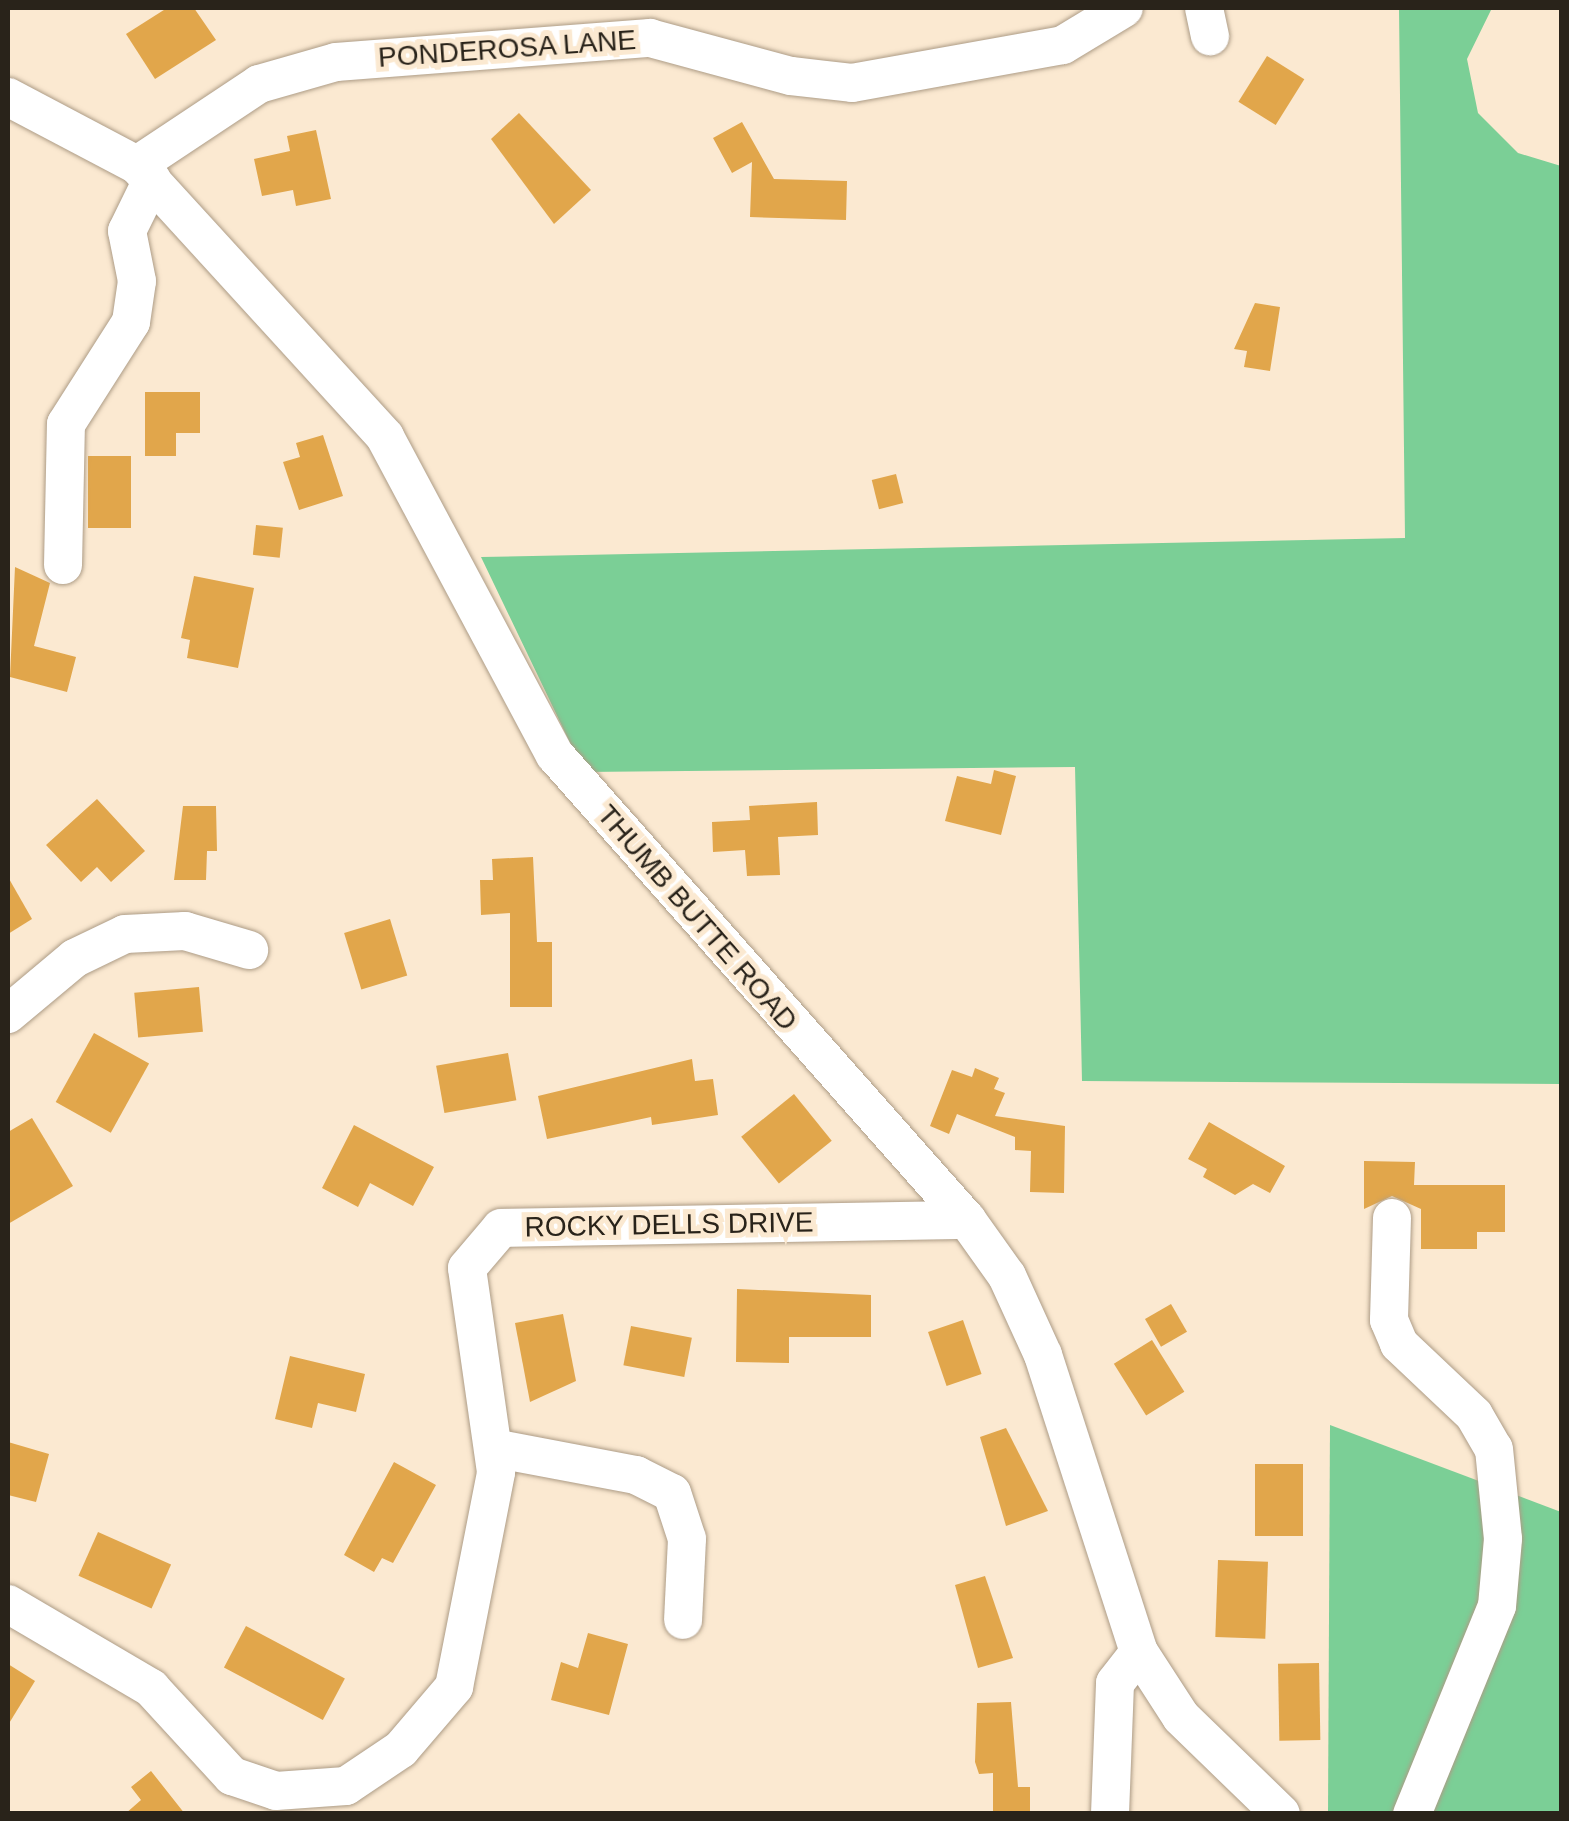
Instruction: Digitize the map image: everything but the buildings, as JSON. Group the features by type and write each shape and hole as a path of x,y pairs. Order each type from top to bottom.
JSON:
{"street":[{"name":"PONDEROSA LANE","path":"144,172 259,84 336,62 629,24 852,83 1064,45 1124,8"},
{"name":"THUMB BUTTE ROAD","path":"8,98 144,172 385,438 555,755 967,1220 1007,1276 1043,1355 1139,1652 1180,1717 1282,1814"},
{"path":"63,565 66,424 131,322 137,281 127,231 144,172"},
{"path":"8,1014 76,958 125,934 185,931 249,950"},
{"path":"1392,1218 1389,1320 1399,1344 1474,1415 1494,1449 1503,1539 1497,1606 1412,1814"},
{"name":"ROCKY DELLS DRIVE","path":"8,1604 151,1688 232,1776 276,1791 346,1786 401,1749 454,1687 481,1582 492,1448 466,1303 467,1268 501,1228 967,1220"},
{"path":"492,1448 636,1476 672,1493 688,1539 683,1620"},
{"path":"1110,1814 1115,1684 1139,1652"}],"green space":[{"path":"1399,8 1492,8 1467,59 1478,113 1518,153 1561,166 1561,1084 1082,1081 1075,767 584,772 481,557 1405,538"},
{"path":"1330,1425 1561,1512 1562,1813 1328,1814"}]}
